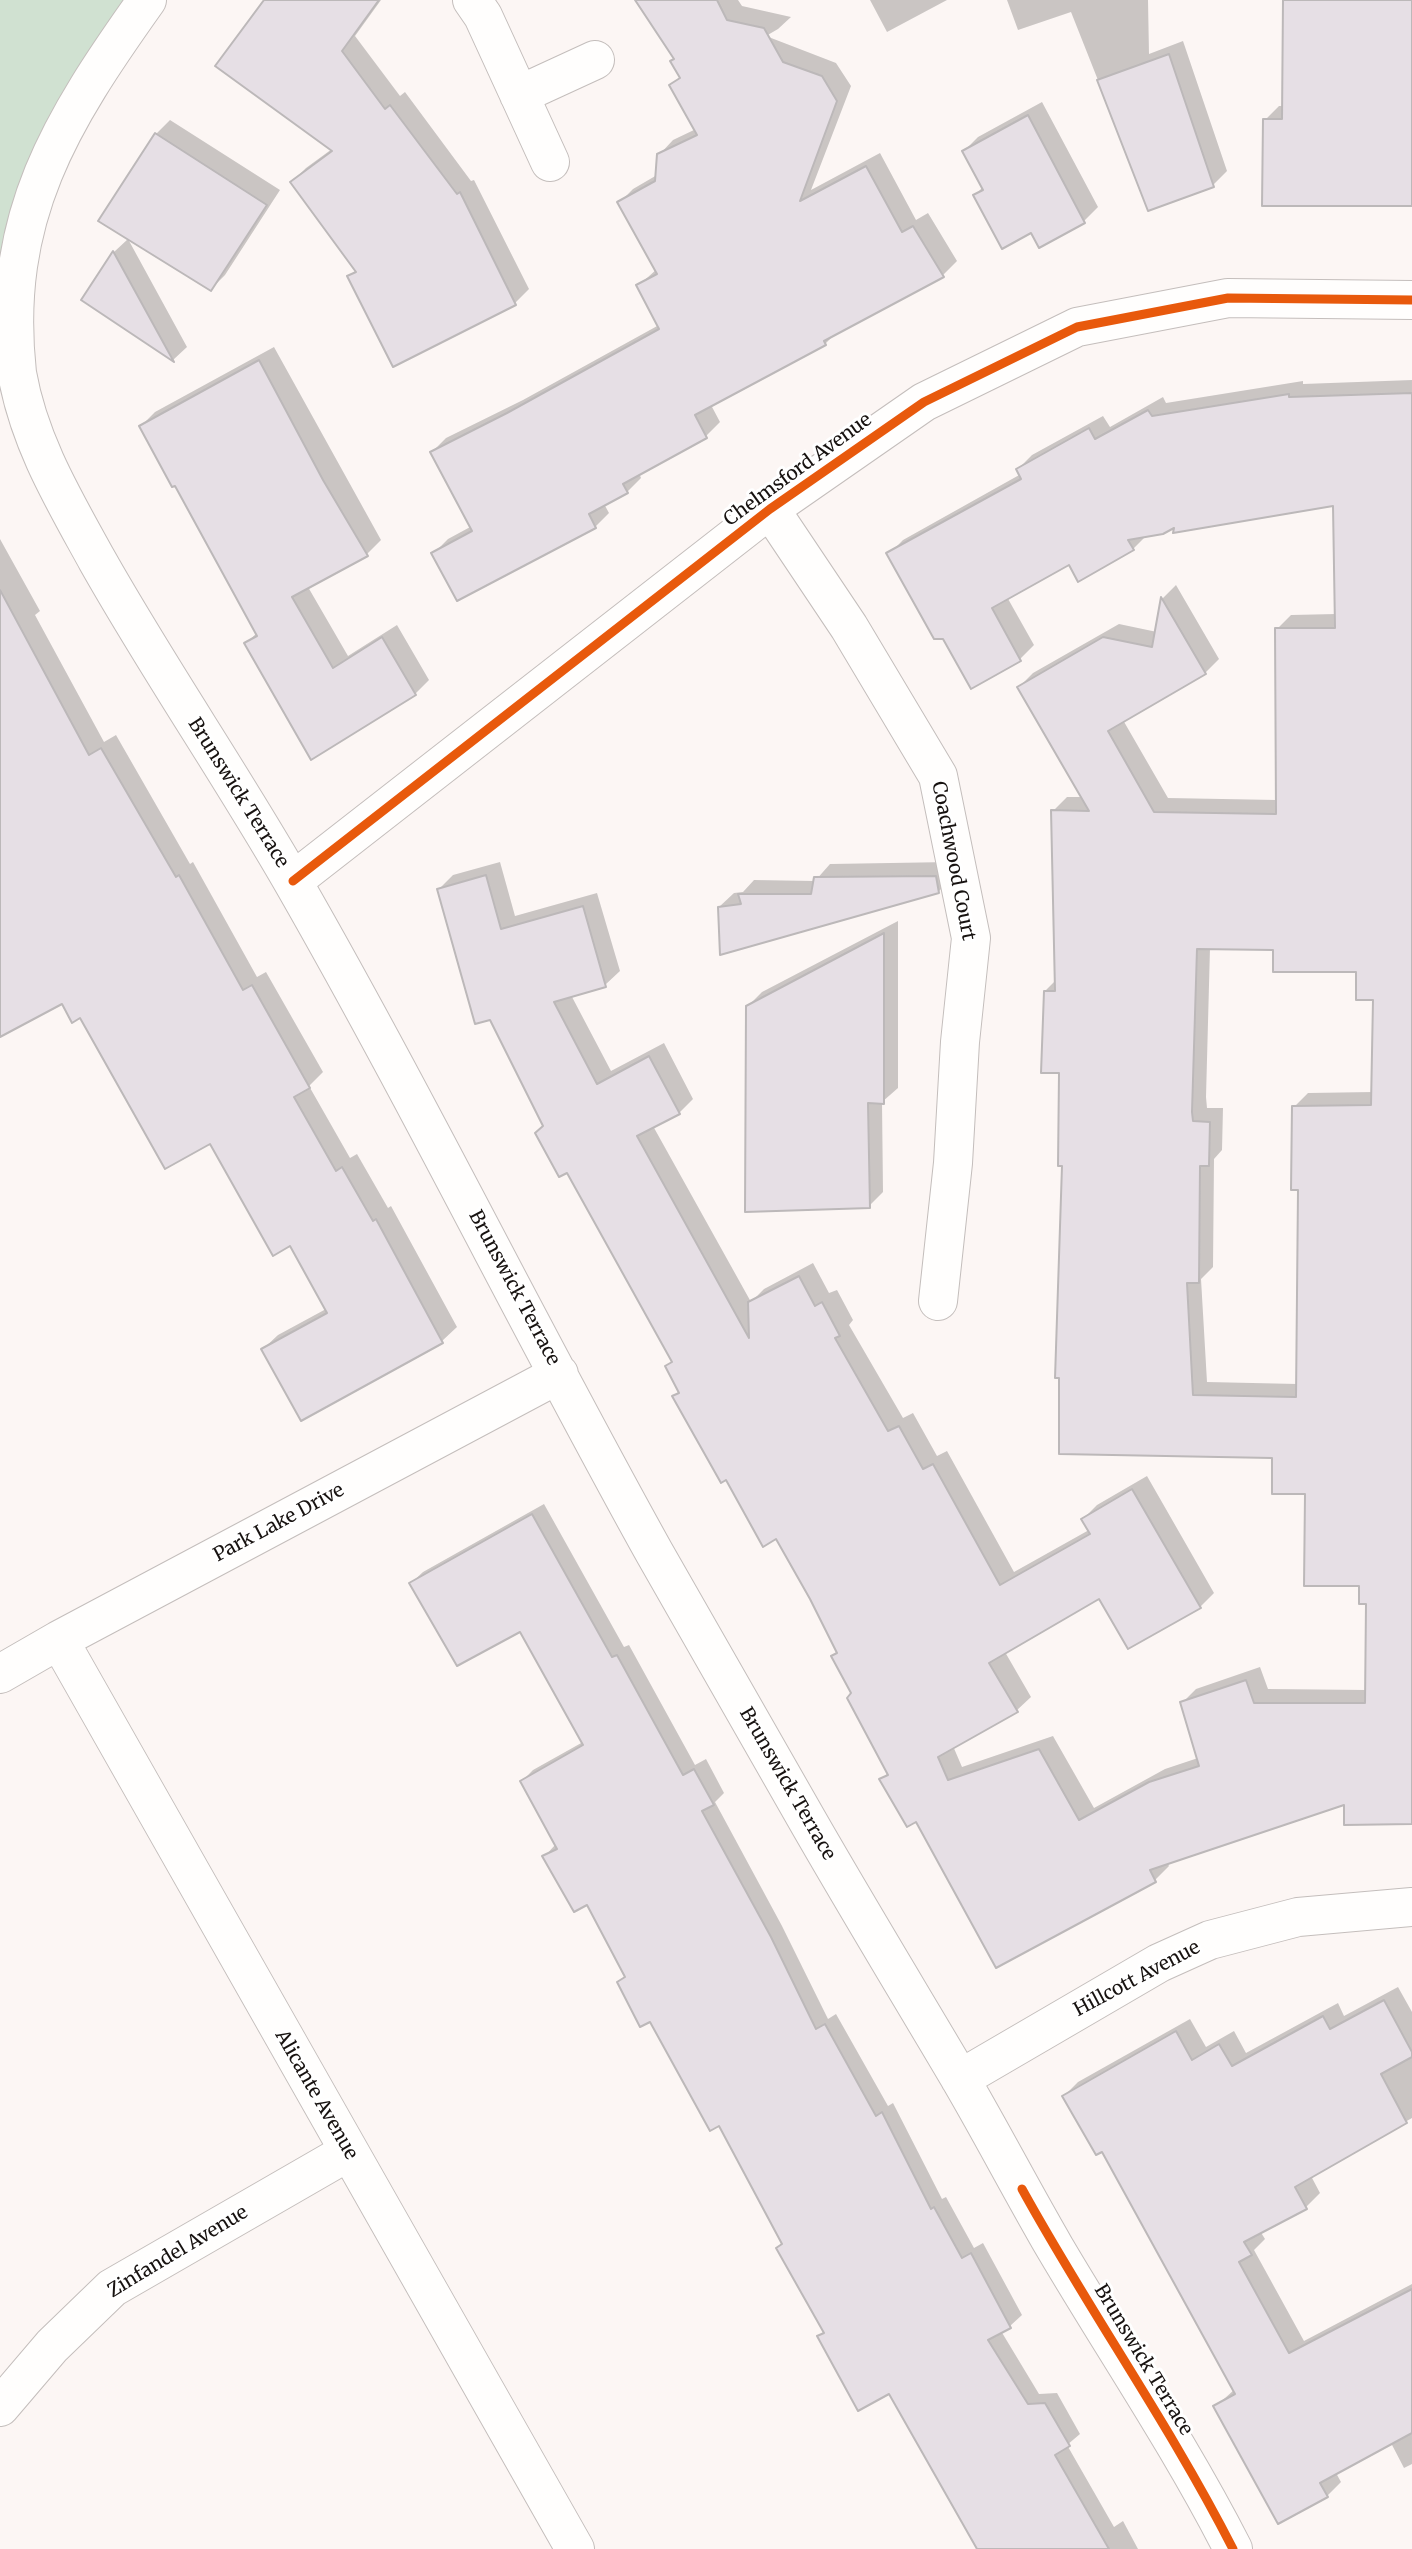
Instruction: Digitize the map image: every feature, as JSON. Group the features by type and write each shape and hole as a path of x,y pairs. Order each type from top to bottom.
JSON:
{"street":[{"name":"Brunswick Terrace","path":"147,0 89,83 49,150 28,202 12,265 13,334 17,375 32,431 52,480 118,598 293,881 425,1119 653,1551 960,2079 1054,2247 1188,2466 1233,2549"},
{"path":"472,0 483,16 550,162"},
{"path":"519,95 595,60"},
{"name":"Chelmsford Avenue","path":"293,881 770,509 925,402 1077,327 1228,298 1412,300"},
{"name":"Coachwood Court","path":"770,509 849,628 938,776 971,938 960,1042 953,1163 938,1301"},
{"name":"Park Lake Drive","path":"0,1674 559,1374"},
{"name":"Alicante Avenue","path":"59,1640 575,2549"},
{"name":"Hillcott Avenue","path":"960,2079 1159,1963 1210,1940 1298,1917 1412,1907"},
{"name":"Zinfandel Avenue","path":"0,2407 52,2346 112,2288 348,2152"}],"green space":[{"path":"0,0 147,0 0,272"}],"building":[{"path":"264,0 379,0 342,51 385,109 390,105 457,194 460,192 516,305 393,367 347,276 356,272 290,182 332,151 215,66"},
{"path":"635,0 717,0 727,20 764,28 783,62 822,76 837,101 800,201 866,166 902,232 913,226 944,277 824,341 826,345 695,415 707,438 623,484 628,493 589,514 596,528 457,601 431,553 472,531 430,452 659,329 636,285 657,274 617,202 655,181 657,154 697,135 669,85 680,78 670,61 674,59"},
{"path":"1283,0 1412,0 1412,206 1262,206 1263,119 1282,119"},
{"path":"1169,54 1214,187 1148,211 1097,80"},
{"path":"1028,115 1085,223 1039,248 1031,233 1002,249 973,195 983,190 962,151"},
{"path":"155,133 267,205 211,291 98,221"},
{"path":"113,251 174,362 81,300"},
{"path":"259,360 323,480 368,556 292,597 333,668 382,637 416,695 311,760 244,643 257,636 139,426"},
{"path":"1412,393 1412,1824 1344,1825 1344,1805 1150,1870 1156,1882 996,1968 916,1822 907,1827 879,1779 888,1775 847,1698 851,1693 831,1656 837,1653 810,1599 776,1539 763,1547 726,1480 721,1483 672,1396 679,1393 665,1366 672,1362 567,1173 559,1177 535,1133 543,1126 490,1020 475,1024 437,889 486,875 501,929 583,906 606,987 554,1002 597,1084 649,1056 680,1114 637,1136 749,1338 748,1302 799,1276 815,1306 822,1302 840,1336 835,1338 888,1431 899,1426 923,1469 933,1464 1000,1585 1090,1534 1081,1519 1132,1489 1201,1608 1128,1649 1099,1599 989,1663 1018,1712 938,1757 948,1780 1039,1749 1079,1820 1149,1782 1199,1766 1180,1702 1246,1680 1254,1703 1365,1703 1366,1604 1359,1604 1359,1586 1304,1586 1305,1494 1272,1494 1272,1458 1059,1454 1059,1378 1055,1378 1062,1166 1058,1166 1059,1073 1041,1073 1044,991 1055,991 1051,810 1089,811 1017,687 1103,637 1152,647 1161,597 1206,674 1108,731 1154,812 1276,814 1275,628 1335,628 1333,506 1173,533 1174,528 1163,534 1128,540 1134,550 1078,582 1069,565 992,608 1021,661 971,689 943,639 934,639 886,553 1021,479 1016,469 1089,428 1095,439 1148,410 1152,416 1289,394 1289,397","holes":["1197,949 1273,950 1273,972 1356,972 1356,1000 1373,1000 1371,1105 1292,1106 1291,1190 1298,1190 1296,1397 1193,1395 1187,1283 1199,1283 1200,1166 1209,1166 1210,1122 1193,1121 1192,1112"]},
{"path":"0,590 89,755 101,748 176,877 179,875 243,990 252,985 310,1088 294,1097 336,1171 342,1167 373,1221 376,1219 443,1343 301,1421 261,1349 327,1313 290,1246 273,1256 210,1144 165,1169 80,1018 72,1023 62,1004 0,1037"},
{"path":"936,876 939,893 720,955 718,907 741,904 738,894 811,894 814,877"},
{"path":"884,933 884,1104 868,1103 870,1208 745,1212 746,1006"},
{"path":"532,1514 612,1657 617,1655 683,1775 694,1769 714,1805 702,1811 771,1937 816,2029 825,2024 876,2116 882,2112 931,2209 934,2207 962,2258 971,2253 1011,2328 988,2340 1028,2404 1045,2403 1070,2446 1055,2455 1109,2549 977,2549 889,2394 858,2411 817,2336 824,2333 776,2248 782,2244 719,2126 710,2131 650,2022 640,2027 617,1982 625,1977 587,1905 574,1912 542,1856 557,1849 520,1781 583,1745 520,1632 457,1666 409,1583"},
{"path":"1384,2000 1412,2052 1412,2057 1381,2074 1407,2123 1295,2187 1307,2209 1244,2242 1252,2255 1239,2262 1289,2353 1412,2289 1412,2433 1320,2483 1328,2497 1278,2524 1213,2406 1235,2394 1102,2152 1096,2155 1062,2096 1176,2031 1192,2060 1219,2044 1232,2066 1323,2016 1330,2029"}],"cycle path":[{"path":"293,881 770,509 924,402 1077,327 1228,298 1412,300"},
{"path":"1022,2189 1183,2458 1233,2549"}]}
